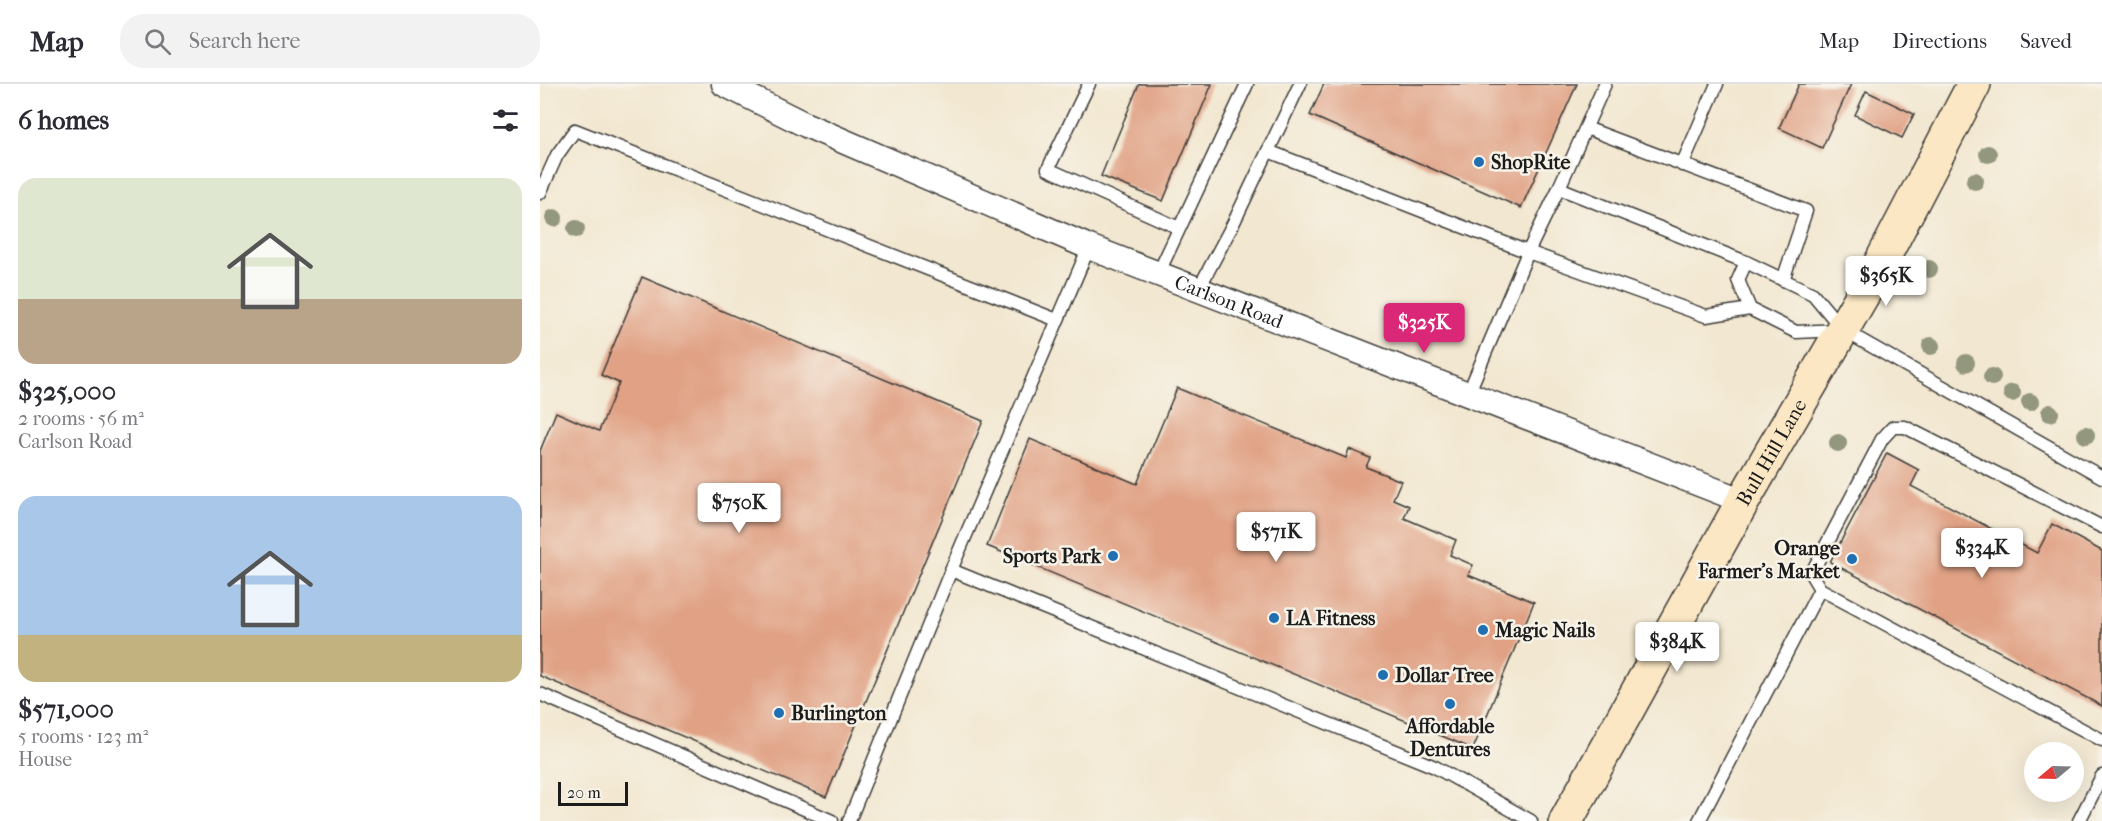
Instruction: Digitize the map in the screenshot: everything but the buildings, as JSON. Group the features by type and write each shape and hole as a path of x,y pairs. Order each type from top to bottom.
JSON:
{"main road":[{"name":"Bull Hill Lane","path":"1566,821 1743,501 1877,270 1974,84"}],"street":[{"name":"Carlson Road","path":"724,84 806,125 1089,247 1743,501"}],"lane":[{"path":"1089,84 1048,169 1179,228"},
{"path":"1158,274 1247,84"},
{"path":"1198,290 1300,84"},
{"path":"1468,394 1528,252 1605,84"},
{"path":"1682,165 1717,84"},
{"path":"1586,128 1806,211 1783,280"},
{"path":"540,193 556,155 575,130 1057,320"},
{"path":"1268,151 1528,252 1706,316 1750,309 1796,332 1843,330"},
{"path":"1559,188 1746,262 1813,294 1843,330 2102,477"},
{"path":"849,821 951,570 1089,247"},
{"path":"1746,262 1738,280 1750,309"},
{"path":"2102,527 1905,427 1893,427 1882,439 1811,574 1820,589 2102,740"},
{"path":"951,570 1434,767 1532,821"},
{"path":"1699,821 1820,589"},
{"path":"540,694 832,821"},
{"path":"2079,821 2102,776"}],"place":[{"name":"ShopRite","path":"1479,162"},
{"name":"Sports Park","path":"1113,556"},
{"name":"Orange Farmer's Market","path":"1852,559"},
{"name":"LA Fitness","path":"1274,618"},
{"name":"Magic Nails","path":"1483,630"},
{"name":"Dollar Tree","path":"1383,675"},
{"name":"Affordable Dentures","path":"1450,704"},
{"name":"Burlington","path":"779,713"}]}
